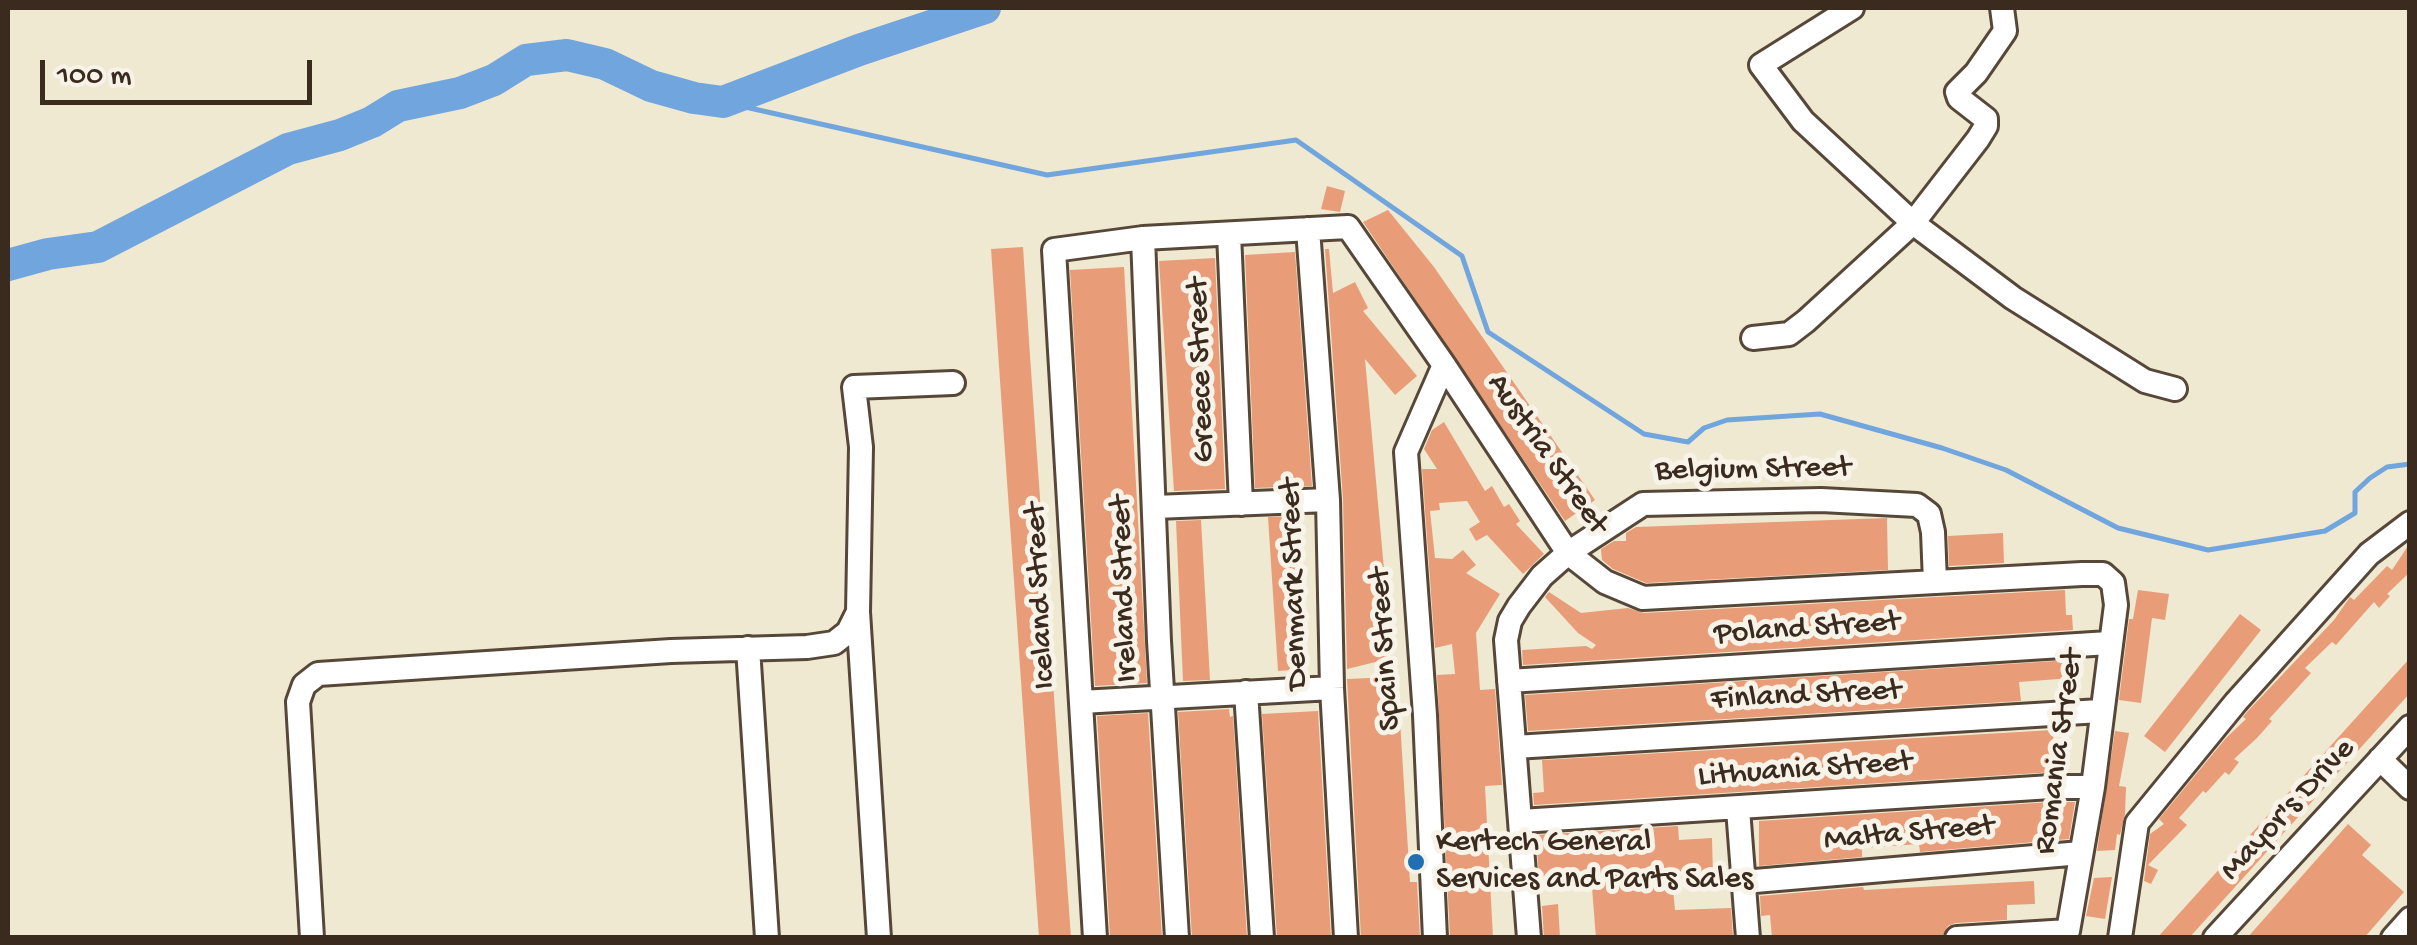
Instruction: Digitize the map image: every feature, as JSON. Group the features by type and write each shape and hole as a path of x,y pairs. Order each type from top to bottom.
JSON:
{"street":[{"path":"1852,8 1761,64 1803,121 1912,224 2013,298 2146,381 2175,390"},
{"path":"1753,338 1790,334 1912,224 1986,126 1986,119 1959,98 1957,92 1976,73 2005,31 2002,8"},
{"name":"Austria Street","path":"1054,250 1143,238 1348,227 1568,553 1604,582 1643,598 2092,574 2103,574 2113,583"},
{"name":"Denmark Street","path":"1308,229 1328,500 1332,688 1346,938"},
{"name":"Greece Street","path":"1229,234 1241,504"},
{"name":"Ireland Street","path":"1143,238 1162,696 1177,938"},
{"name":"Iceland Street","path":"1054,250 1095,938"},
{"name":"Spain Street","path":"1435,938 1425,715 1406,452 1444,365"},
{"path":"879,938 858,612 861,447 854,387 953,383"},
{"path":"1155,508 1328,500"},
{"name":"Belgium Street","path":"1529,938 1506,640 1510,622 1542,576 1568,553 1643,504 1821,500 1917,505 1929,514 1934,532 1936,582"},
{"path":"2120,938 2137,823 2236,702 2369,554 2410,523"},
{"name":"Romania Street","path":"2026,935 2068,931 2093,787 2116,606 2113,583"},
{"path":"312,938 298,702 304,685 318,674 834,643 848,632 858,612"},
{"name":"Poland Street","path":"1509,681 2110,643"},
{"path":"748,648 767,938"},
{"path":"1081,702 1332,688"},
{"path":"1246,692 1262,938"},
{"name":"Finland Street","path":"1515,747 2100,711"},
{"name":"Mayor's Drive","path":"2215,938 2410,727"},
{"path":"2380,760 2410,788"},
{"name":"Lithuania Street","path":"1521,822 2051,786 2093,787"},
{"path":"1738,808 1748,938"},
{"name":"Malta Street","path":"1743,882 2081,853"},
{"path":"2393,938 2410,919"},
{"path":"1957,938 2026,935"}],"building":[{"path":"1327,186 1345,191 1340,212 1321,209"},
{"path":"1388,210 1434,267 1595,500 1565,521 1363,222"},
{"path":"1023,247 1071,938 1039,938 1003,424 991,249"},
{"path":"1325,249 1329,249 1333,293 1355,282 1368,308 1363,311 1417,376 1395,395 1365,359 1392,658 1347,669 1343,499"},
{"path":"1295,252 1312,486 1255,488 1245,255"},
{"path":"1215,258 1225,489 1174,491 1159,261"},
{"path":"1124,267 1147,683 1095,686 1070,270"},
{"path":"1444,422 1485,491 1492,486 1504,507 1509,504 1520,521 1516,524 1544,554 1523,574 1487,535 1476,541 1469,529 1480,522 1467,501 1439,503 1440,510 1430,511 1435,558 1452,559 1463,550 1476,565 1466,573 1500,594 1476,633 1480,690 1495,689 1502,785 1485,786 1493,938 1450,938 1437,675 1455,674 1452,644 1435,648 1422,469 1437,469 1424,449 1432,430"},
{"path":"1295,516 1305,669 1278,671 1268,517"},
{"path":"1887,518 1888,570 1646,583 1602,560 1601,549 1614,541 1626,541 1626,533 1636,527"},
{"path":"1201,520 1210,680 1183,681 1176,521"},
{"path":"2003,533 2004,563 1949,566 1948,536"},
{"path":"2410,543 2410,572 2387,594 2390,596 2379,608 2374,602 2336,645 2332,642 2305,668 2311,673 2257,738 2234,759 2239,762 2229,775 2225,772 2179,818 2187,825 2148,865 2158,870 2151,884 2144,881 2150,834 2164,824 2159,819 2246,719 2243,717 2247,712 2334,620 2350,597 2354,600 2387,566 2392,570"},
{"path":"2065,590 2066,615 2072,615 2073,630 1523,665 1522,650 1586,646 1592,649 1596,645 1578,633 1545,597 1549,592 1581,613 1628,608 1644,613"},
{"path":"2138,590 2169,594 2165,620 2152,618 2141,703 2119,700 2129,619 2133,619"},
{"path":"2240,614 2261,630 2165,752 2144,736"},
{"path":"2410,658 2410,693 2189,938 2157,938"},
{"path":"2071,660 2072,678 2019,682 2021,701 1528,731 1525,695"},
{"path":"1393,677 1395,705 1399,704 1410,882 1417,882 1420,938 1361,938 1347,679"},
{"path":"1229,709 1230,717 1233,716 1247,938 1192,938 1178,712"},
{"path":"1318,711 1331,938 1277,938 1262,714"},
{"path":"1148,713 1162,938 1110,938 1097,716"},
{"path":"2053,730 2054,772 1534,805 1533,793 1544,792 1542,760"},
{"path":"2115,731 2129,733 2119,786 2126,787 2125,814 2115,850 2097,851"},
{"path":"2075,802 2069,839 1920,852 1919,844 1862,848 1862,857 1759,866 1759,821"},
{"path":"2348,824 2371,845 2362,855 2404,892 2364,938 2247,938"},
{"path":"1678,826 1679,840 1712,838 1713,877 1672,879 1675,910 1731,908 1733,937 1596,938 1591,875 1539,877 1536,835"},
{"path":"2112,877 2105,919 2086,916 2094,878"},
{"path":"2034,881 2035,904 2007,905 2007,920 1955,923 1943,935 1772,938 1770,915 1761,916 1760,896 1863,887 1864,890"},
{"path":"1558,904 1560,938 1544,938 1542,906"}],"waterway":[{"path":"8,265 98,247 288,149 340,135 398,106 460,93 494,80 526,60 567,55 605,64 651,86 723,102 859,50 985,8"},
{"path":"723,102 1047,175 1296,140 1462,256 1488,332 1644,434 1688,442 1704,428 1727,420 1820,414 2006,470 2118,528 2208,550 2325,531 2355,513 2355,492 2370,478 2387,467 2410,464"}],"place":[{"name":"Kertech General Services and Parts Sales","path":"1416,862"}]}
